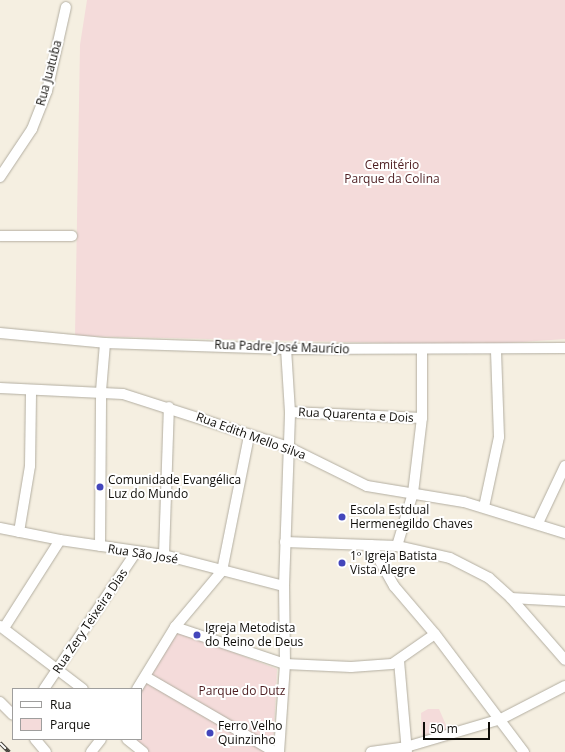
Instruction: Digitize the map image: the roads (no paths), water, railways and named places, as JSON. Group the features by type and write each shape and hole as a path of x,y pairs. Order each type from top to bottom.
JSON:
{"street":[{"name":"Rua Juatuba","path":"0,177 32,129 47,91 66,7"},
{"path":"0,236 72,236"},
{"name":"Rua Padre José Maurício","path":"0,334 105,343 286,349 496,350 565,348"},
{"path":"100,546 101,391 105,343"},
{"path":"278,752 285,664 284,586 290,412 286,349"},
{"path":"397,546 413,493 422,418 422,349"},
{"path":"484,507 499,437 496,350"},
{"name":"Rua Edith Mello Silva","path":"0,388 101,391 123,394 169,407 249,436 288,447 367,486 413,493 484,507 538,523 565,533"},
{"path":"19,532 30,466 31,390"},
{"path":"164,555 169,407"},
{"name":"Rua Quarenta e Dois","path":"290,412 422,418"},
{"path":"138,688 146,677 175,627 222,571 249,436"},
{"path":"538,523 565,466"},
{"name":"Rua São José","path":"0,528 60,540 164,555 284,586"},
{"path":"60,540 2,627 83,688"},
{"path":"285,542 397,546 450,558 489,578 511,598 565,660"},
{"path":"371,544 394,586 435,634 524,752"},
{"name":"Rua Zery Teixeira Dias","path":"45,688 59,669 136,552"},
{"path":"511,598 565,601"},
{"path":"175,627 285,664 351,668 399,661 435,634"},
{"path":"399,661 406,749"},
{"path":"146,677 275,752"},
{"path":"371,752 406,749 501,720 565,686"},
{"path":"0,702 12,714"},
{"path":"36,740 46,752"},
{"path":"91,752 100,740"},
{"path":"128,740 142,752"}],"railway":[{"path":"0,743 9,752"}],"place":[{"name":"Comunidade Evangélica Luz do Mundo","path":"100,487"},
{"name":"Escola Estdual Hermenegildo Chaves","path":"342,517"},
{"name":"1º Igreja Batista Vista Alegre","path":"342,563"},
{"name":"Igreja Metodista do Reino de Deus","path":"197,635"},
{"name":"Ferro Velho Quinzinho","path":"210,733"}],"park label":[{"name":"Cemitério Parque da Colina","path":"392,172"},
{"name":"Parque do Dutz","path":"242,691"}]}
